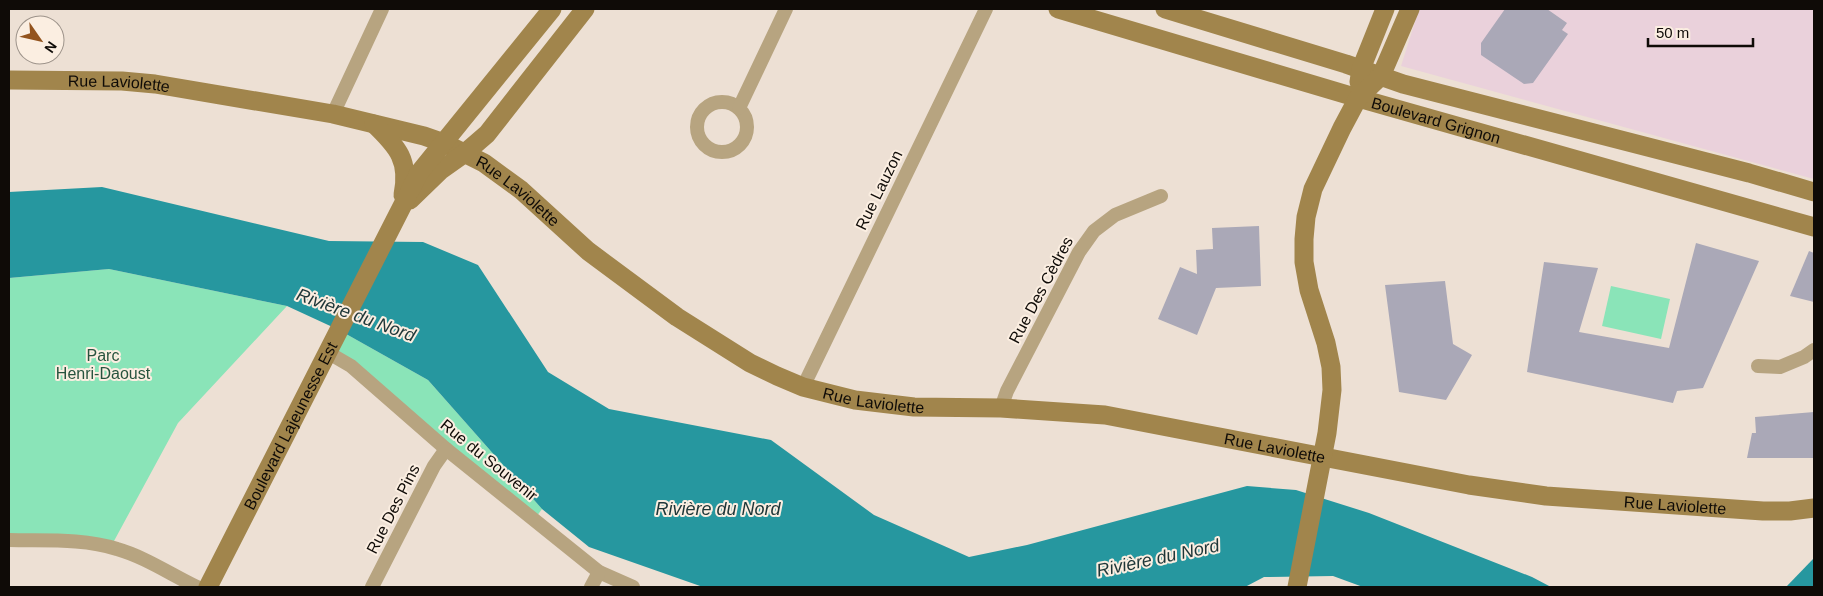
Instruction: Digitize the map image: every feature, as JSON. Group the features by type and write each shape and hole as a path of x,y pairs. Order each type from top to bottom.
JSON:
{"street":[{"path":"333,114 382,9"},
{"name":"Boulevard Lajeunesse Est","path":"208,587 419,173 552,9"},
{"name":"Boulevard Lajeunesse Est","path":"396,217 441,170 487,134 585,9"},
{"path":"738,108 786,9"},
{"name":"Rue Lauzon","path":"803,387 986,9"},
{"name":"Boulevard Grignon","path":"1058,9 1358,98 1814,227"},
{"name":"Boulevard Grignon","path":"1165,9 1361,69 1403,84 1749,173 1814,192"},
{"path":"1296,587 1322,457 1331,407 1332,390 1331,367 1326,343 1309,290 1304,262 1306,218 1313,189 1358,98 1361,69 1385,9"},
{"path":"1358,98 1382,76 1410,9"},
{"name":"Rue Laviolette","path":"9,80 122,81 154,84 333,114 424,136 444,143 484,163 521,190 588,251 677,317 750,363 803,387 854,400 914,407 1001,408 1105,415 1469,485 1546,496 1763,510 1790,511 1814,508"},
{"path":"373,123 390,139 399,151 403,161 406,179 396,217"},
{"name":"Rue Des Cèdres","path":"1001,408 1007,391 1079,252 1094,231 1115,215 1161,196"},
{"path":"1758,366 1780,367 1804,357 1814,350"},
{"name":"Rue du Souvenir","path":"327,352 350,366 446,449 599,572 633,587"},
{"name":"Rue Des Pins","path":"372,587 434,466 446,449"},
{"path":"9,540 91,543 117,548 145,560 196,587"},
{"path":"591,587 599,572"}],"shaded area":[{"path":"1419,9 1814,9 1814,179 1401,66"}],"green space":[{"name":"Parc Henri-Daoust","path":"109,269 287,306 178,423 114,541 9,534 9,278"},
{"path":"1611,286 1670,299 1661,339 1602,326"},
{"path":"339,330 428,380 542,509 534,520 327,352"}],"water":[{"name":"Rivière du Nord","path":"102,187 329,241 423,242 478,265 548,372 609,409 771,440 874,515 969,557 1027,545 1247,486 1296,490 1369,513 1532,577 1551,587 1363,587 1333,576 1264,577 1245,587 703,587 589,547 542,509 428,380 339,330 287,306 109,269 9,278 9,192"},
{"path":"1814,558 1814,587 1786,587"}],"building":[{"path":"1505,9 1547,9 1567,23 1562,30 1568,34 1533,83 1524,84 1481,55 1481,43"},
{"path":"1259,226 1261,286 1216,288 1197,335 1158,319 1180,267 1197,274 1196,250 1213,249 1212,228"},
{"path":"1696,243 1759,261 1703,388 1677,391 1673,403 1527,372 1544,262 1598,268 1579,332 1669,348"},
{"path":"1809,251 1814,253 1814,302 1790,296"},
{"path":"1445,281 1453,344 1472,355 1446,400 1399,392 1385,285"},
{"path":"1814,412 1814,458 1747,458 1752,433 1756,433 1755,417"}]}
